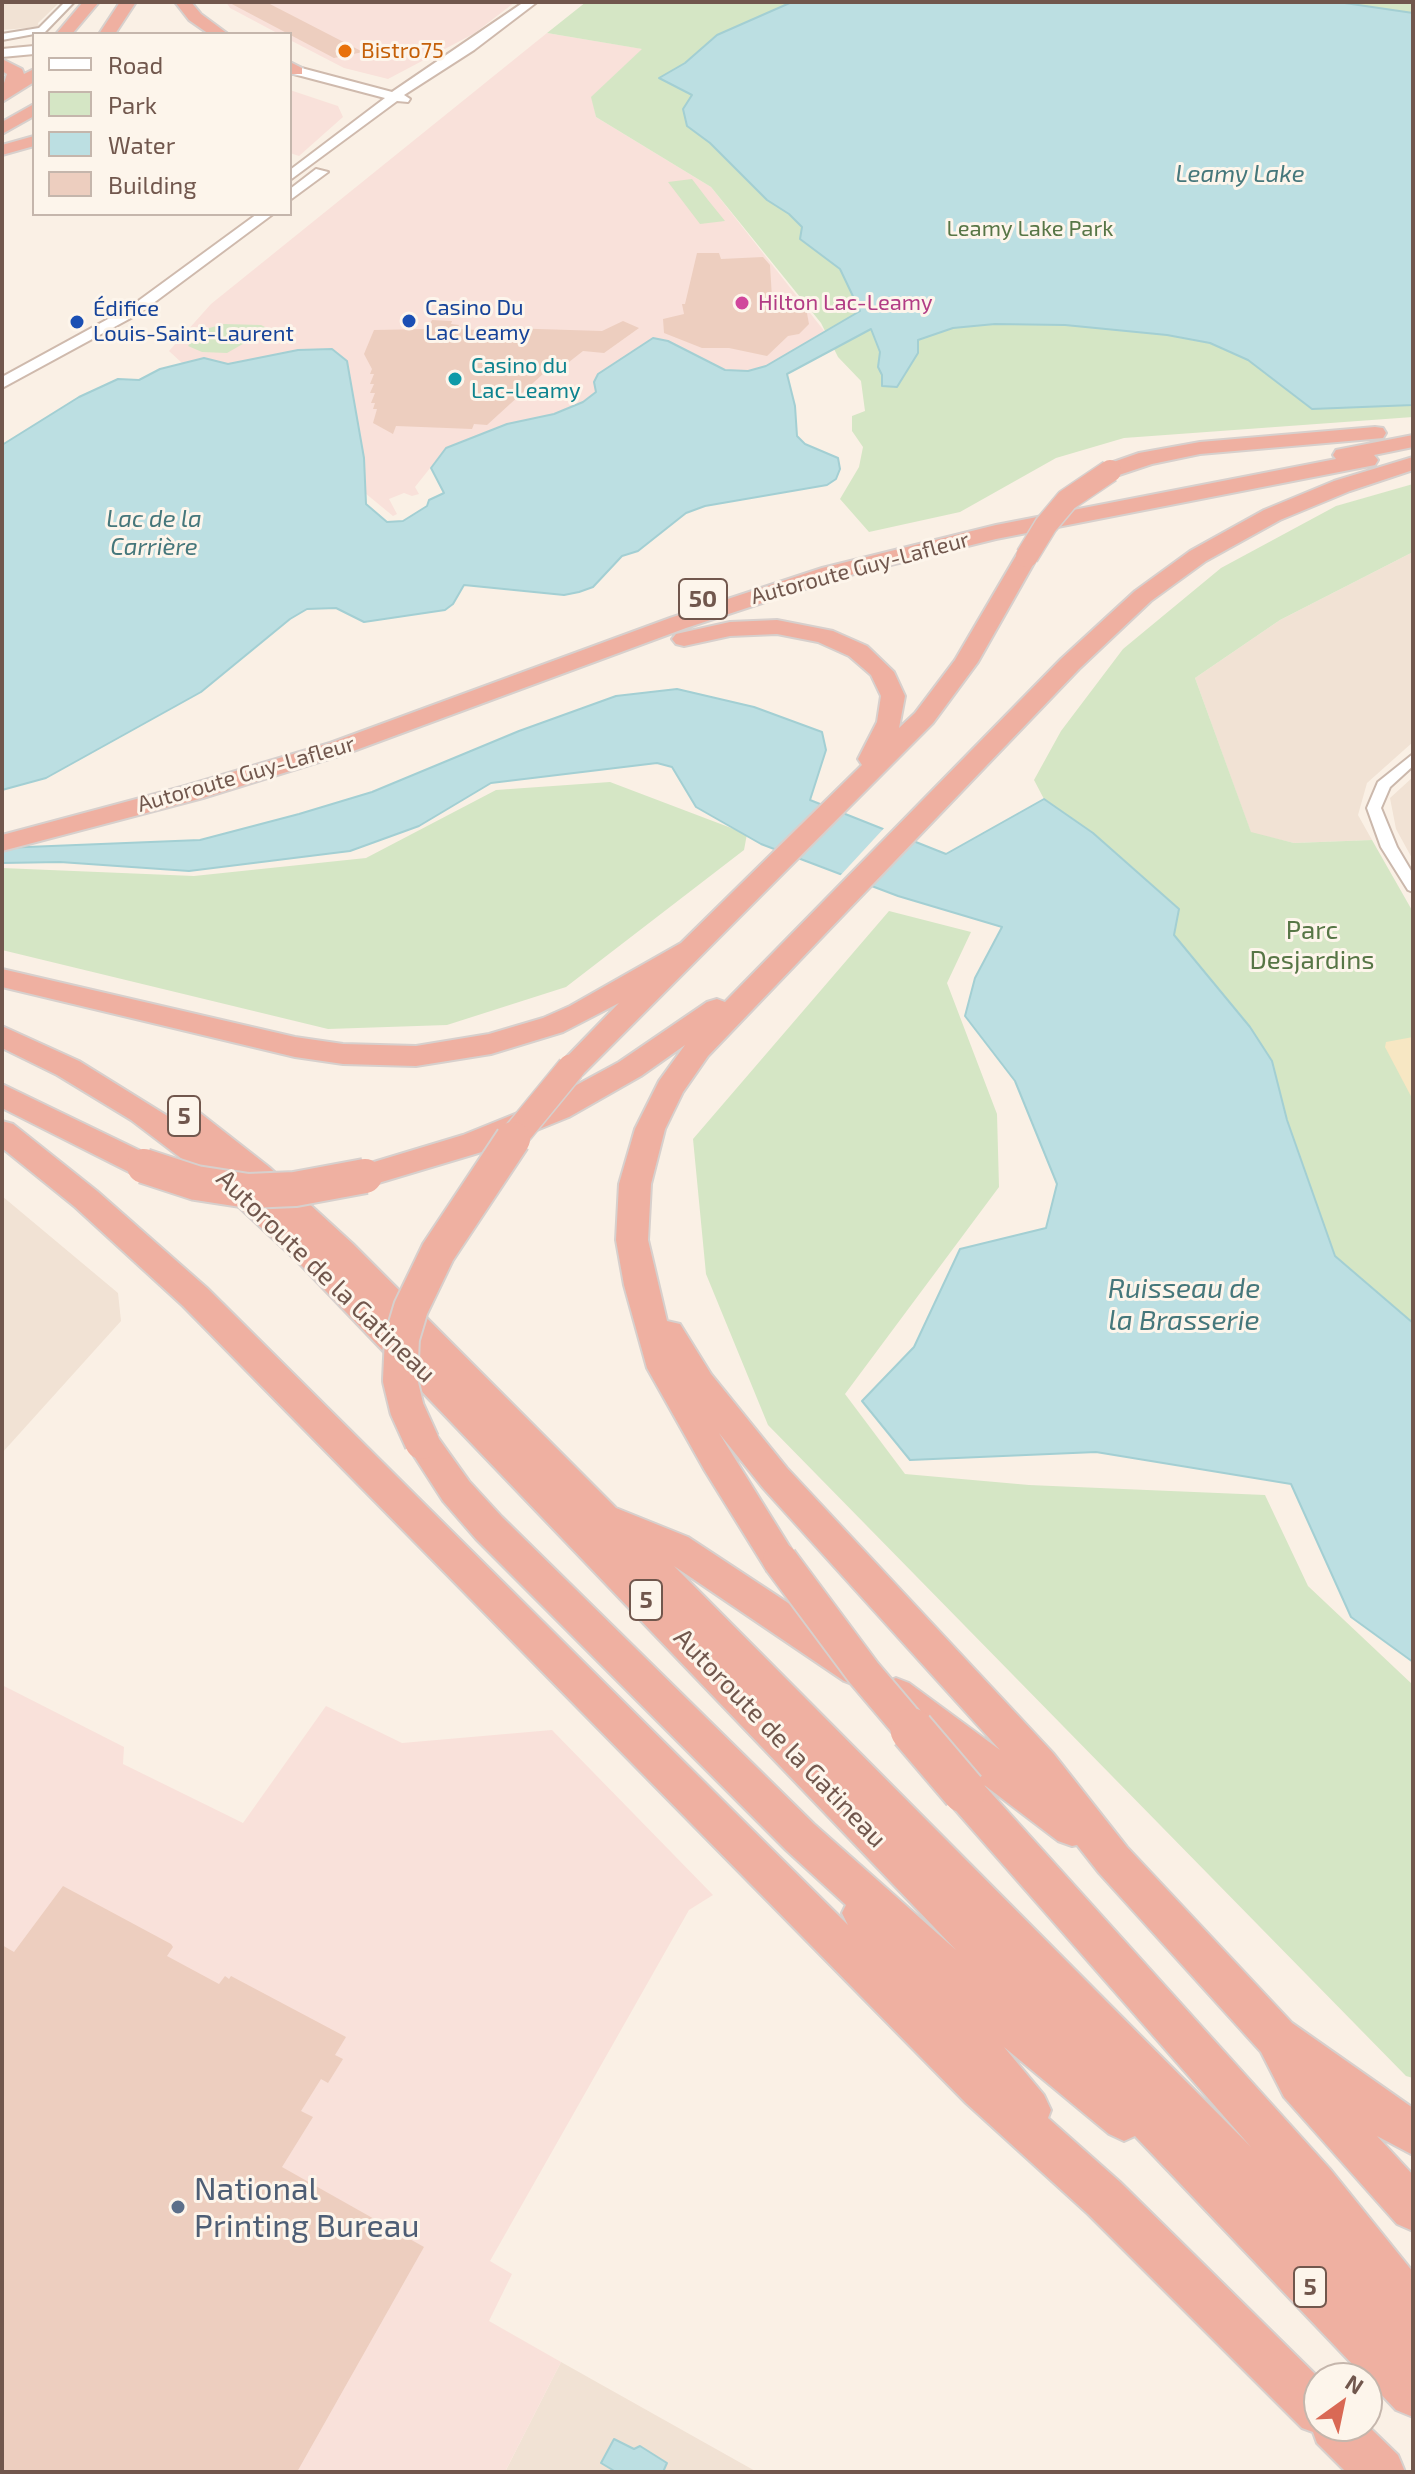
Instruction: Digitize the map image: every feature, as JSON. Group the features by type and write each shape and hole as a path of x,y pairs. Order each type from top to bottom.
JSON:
{"highway":[{"path":"66,32 91,2"},
{"path":"108,32 128,2"},
{"path":"122,32 141,2"},
{"path":"183,2 195,17 217,32"},
{"path":"2,62 16,72 7,94"},
{"path":"7,94 32,75"},
{"path":"2,119 32,100"},
{"path":"2,129 32,110"},
{"path":"2,150 32,142"},
{"path":"1246,2220 998,2015 800,1837 489,1528 456,1491 422,1442 407,1409 400,1380 402,1338 411,1308 438,1252 512,1140 571,1068 924,718 946,690 1027,556 1067,500 1110,471 1147,458 1200,448 1413,430"},
{"name":"Autoroute Guy-Lafleur","path":"12,832 316,740 430,701 682,606 839,557 993,521 1413,441"},
{"name":"Autoroute Guy-Lafleur","path":"12,832 253,775 433,716 687,619 860,565 1010,529 1413,453"},
{"path":"1413,463 1283,509 1233,535 1182,567 1094,640 761,981 688,1061 650,1129 637,1170 632,1211 632,1240 640,1285 664,1368 717,1461 780,1560 864,1673 964,1791 1314,2185 1413,2309"},
{"path":"433,716 697,636 747,627 793,629 832,639 858,651 878,668 890,686 892,717 855,789"},
{"path":"2,978 295,1047 343,1054 416,1056 491,1044 553,1025 608,998 691,949"},
{"path":"2,1095 144,1166 196,1183 248,1191 295,1189 365,1176 474,1143 558,1109 637,1064 761,981"},
{"name":"Autoroute de la Gatineau","path":"2,1014 55,1038 138,1084 220,1143 342,1253 1413,2343"},
{"name":"Autoroute de la Gatineau","path":"2,1036 68,1068 142,1112 222,1173 310,1254 1413,2393"},
{"path":"2,1132 94,1206 195,1297 981,2088 1104,2198 1303,2395"},
{"path":"640,1285 684,1360 737,1432 825,1534 1039,1766 1113,1860 1277,2038 1358,2098 1413,2133"},
{"path":"601,1517 675,1548 854,1667 953,1735 1113,1860"},
{"path":"800,1837 1104,2198"},
{"path":"1277,2038 1299,2082 1413,2208"},
{"path":"1350,2442 1381,2472"}],"main road":[{"path":"292,174 362,113 381,106 531,2"},
{"path":"432,86 468,59 470,47"},
{"path":"2,53 32,50"},
{"path":"2,62 32,57"},
{"path":"292,72 394,96 415,99 396,114 292,72"},
{"path":"370,90 424,74"},
{"path":"292,194 337,159"},
{"path":"2,370 125,301 238,216"},
{"path":"2,383 143,305 263,216"}],"street":[{"path":"34,32 43,30 70,2"},
{"path":"3,39 32,32"},
{"path":"1413,758 1383,785 1374,808 1389,847 1413,887"}],"shaded area":[{"path":"2,2 60,2 38,23 39,27 2,30"},
{"path":"226,2 515,2 475,33 388,79 344,68 292,41 292,32 275,32 230,8"},
{"path":"547,33 643,49 592,97 596,117 711,187 825,332 766,366 748,371 725,370 668,341 653,338 598,374 596,392 583,402 554,414 507,424 446,448 415,487 419,494 412,496 404,493 389,499 397,514 393,516 365,493 364,458 347,361 332,349 298,350 228,364 204,358 182,363 169,351 211,304"},
{"path":"292,91 338,106 343,117 299,156 292,154"},
{"path":"1413,552 1413,742 1367,783 1358,815 1372,840 1294,843 1251,833 1195,678 1280,620"},
{"path":"1413,777 1413,860 1396,829 1390,798"},
{"path":"2,1196 118,1293 121,1321 2,1453"},
{"path":"2,1685 124,1747 123,1764 243,1823 326,1706 402,1743 552,1730 713,1895 689,1910 490,2261 512,2274 489,2321 561,2362 505,2472 2,2472"},
{"path":"561,2362 757,2472 505,2472"}],"green space":[{"name":"Leamy Lake","path":"586,2 1413,2 1413,417 1124,438 1056,458 960,512 869,532 840,499 859,467 863,447 852,431 852,416 865,411 861,381 838,357 821,323 711,187 596,117 591,97 642,49 547,33"},
{"path":"692,179 725,221 700,224 668,182"},
{"path":"224,324 261,325 269,329 227,353 202,352 188,346 202,330"},
{"name":"Parc Desjardins","path":"1413,484 1413,552 1280,620 1195,678 1251,832 1294,843 1372,840 1413,912 1413,1323 1335,1256 1287,1120 1272,1061 1093,833 1044,799 1034,780 1061,731 1123,649 1221,568 1336,506"},
{"path":"610,782 747,834 744,850 566,987 447,1025 328,1029 2,950 2,868 194,876 366,858 496,790"},
{"path":"889,911 971,932 947,983 997,1114 999,1187 845,1394 905,1474 1029,1485 1265,1495 1308,1586 1413,1685 1413,2078 1406,2076 768,1425 706,1274 693,1139"}],"sand":[{"path":"1413,1037 1413,1100 1385,1047 1386,1042"}],"water":[{"name":"Lac de la Carrière","path":"792,2 1338,2 1413,13 1413,405 1312,409 1248,360 1210,343 1167,335 1065,325 995,324 953,328 918,340 918,353 897,387 882,386 878,367 880,352 871,329 787,374 795,406 797,436 805,444 838,458 840,469 836,479 827,485 705,506 686,513 638,551 622,556 593,587 579,592 564,595 464,585 453,604 445,610 364,622 336,608 307,609 290,619 201,692 46,778 2,790 2,445 79,397 118,379 139,380 160,369 204,358 228,364 298,350 332,349 347,361 364,458 366,504 387,522 403,521 427,506 429,500 444,493 431,468 446,448 507,424 554,414 583,402 596,392 594,382 598,374 653,338 668,341 725,370 748,371 766,366 860,311 840,269 800,239 802,227 767,200 710,143 687,126 683,109 692,95 659,78 685,63 717,35"},
{"name":"Ruisseau de la Brasserie","path":"677,689 754,707 822,732 826,750 810,800 946,854 1044,799 1093,833 1179,909 1174,935 1250,1027 1272,1061 1287,1120 1335,1256 1413,1323 1413,1662 1351,1617 1291,1484 1096,1452 910,1460 862,1401 914,1347 960,1249 1046,1228 1057,1184 1015,1081 965,1016 975,978 1002,927 898,896 761,844 696,807 672,767 657,763 491,783 419,826 350,851 189,871 60,862 2,863 2,848 200,840 372,792 519,731 616,696"},
{"path":"614,2439 634,2449 640,2446 667,2463 663,2472 616,2472 601,2463"}],"pier":[{"path":"886,826 918,839 869,889 838,878"}],"building":[{"path":"228,2 266,2 363,52 334,58 292,36 292,32 285,32"},
{"name":"Hilton Lac-Leamy","path":"697,253 719,253 721,259 763,257 770,265 772,298 792,298 795,308 806,308 809,324 799,334 788,336 767,356 729,348 702,348 664,333 663,319 684,314 682,304 685,304"},
{"name":"Casino du Lac-Leamy","path":"432,320 452,321 451,324 459,325 457,329 505,331 506,328 602,331 623,321 639,328 604,353 583,351 569,362 556,362 487,425 474,424 472,429 396,426 393,434 373,423 377,409 373,409 375,403 371,403 375,393 370,393 374,384 370,384 374,374 370,374 372,369 364,354 374,330 427,329"},
{"name":"National Printing Bureau","path":"63,1886 171,1944 173,1947 167,1956 219,1984 225,1976 229,1979 231,1976 346,2037 335,2055 343,2059 328,2083 321,2079 301,2111 313,2117 282,2167 424,2247 297,2472 2,2472 2,1945 14,1952"}],"place":[{"name":"Bistro75","path":"345,51"},
{"name":"Hilton Lac-Leamy","path":"742,303"},
{"name":"Casino Du Lac Leamy","path":"409,321"},
{"name":"Édifice Louis-Saint-Laurent","path":"77,322"},
{"name":"Casino du Lac-Leamy","path":"455,379"},
{"name":"National Printing Bureau","path":"178,2207"}],"park label":[{"name":"Leamy Lake Park","path":"1030,229"}]}
